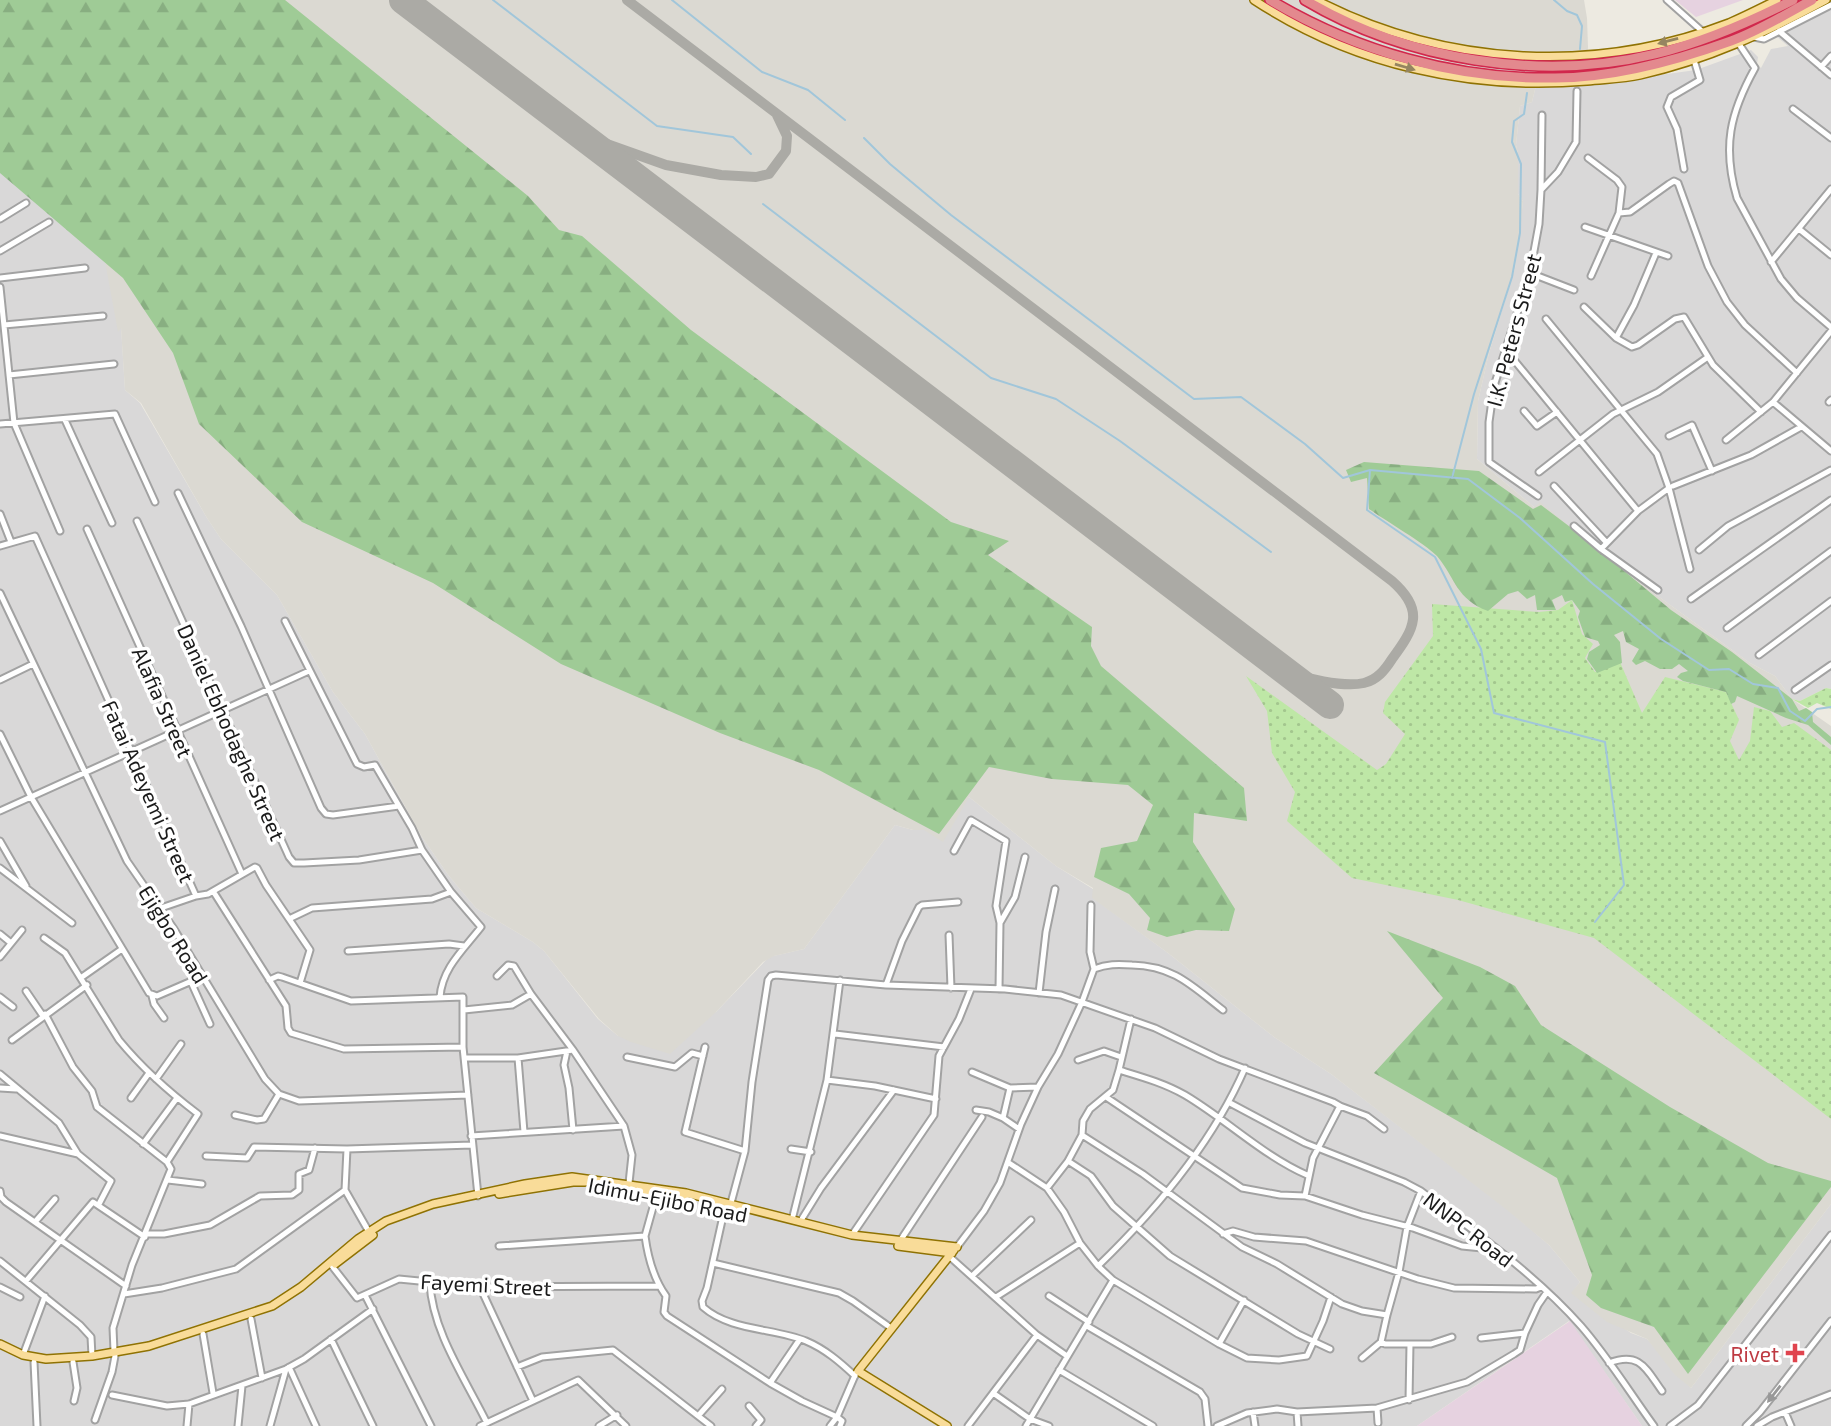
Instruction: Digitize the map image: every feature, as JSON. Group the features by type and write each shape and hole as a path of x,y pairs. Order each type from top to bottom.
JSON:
{"highway":[{"path":"1270,0 1335,33 1381,51 1433,65 1488,75 1555,78 1628,70 1690,54 1734,40 1812,0"},
{"path":"1305,0 1357,26 1415,46 1490,61 1555,66 1606,63 1681,47 1736,28 1793,0"}],"main road":[{"path":"1254,0 1321,37 1379,60 1463,80 1515,84 1639,76 1738,44 1826,0"},
{"path":"1316,0 1400,35 1462,49 1549,59 1601,54 1703,32 1777,0"},
{"name":"Idimu-Ejibo Road","path":"0,1346 21,1359 34,1362 73,1362 149,1346 272,1306 301,1287 358,1239 386,1221 433,1204 572,1177 629,1183 796,1221 812,1228 861,1239 900,1241 953,1252"},
{"name":"Idimu-Ejibo Road","path":"0,1346 23,1355 46,1359 150,1350 251,1319 288,1303 332,1266 388,1225 478,1196 573,1182 628,1188 728,1205 861,1239 953,1252"},
{"path":"947,1426 856,1373 953,1252"}],"street":[{"path":"1667,0 1703,32"},
{"path":"1754,37 1764,39 1831,5"},
{"path":"1779,31 1831,75"},
{"path":"1726,440 1773,402 1831,329 1797,298 1771,262 1742,209 1733,185 1728,143 1739,97 1755,68 1738,44"},
{"path":"1821,67 1831,56"},
{"path":"1684,169 1677,129 1667,107 1671,97 1700,80 1695,60"},
{"path":"1541,190 1558,172 1576,142 1577,90"},
{"path":"1793,108 1831,138"},
{"name":"I.K. Peters Street","path":"1538,496 1489,462 1489,422 1494,386 1530,273 1539,225 1542,115"},
{"path":"1588,158 1621,184 1619,213 1591,276"},
{"path":"1619,213 1630,212 1669,184 1674,181 1678,183 1704,255 1727,302 1745,325 1797,373"},
{"path":"1771,262 1831,189"},
{"path":"0,219 26,203"},
{"path":"0,251 50,222"},
{"path":"1585,227 1668,256"},
{"path":"1799,229 1831,255"},
{"path":"1616,338 1634,305 1656,253"},
{"path":"0,278 85,268"},
{"path":"1530,273 1574,290"},
{"path":"0,287 14,423 60,531"},
{"path":"1584,307 1627,346 1638,345 1681,316 1686,319 1708,357 1762,412"},
{"path":"4,325 103,316"},
{"path":"1546,319 1657,454 1671,487 1689,569"},
{"path":"1505,349 1638,511"},
{"path":"1541,470 1613,414 1658,392 1708,357"},
{"path":"9,375 114,364"},
{"path":"1773,402 1831,451"},
{"path":"1524,411 1537,426 1560,416"},
{"path":"0,424 115,414 155,502"},
{"path":"65,420 112,523"},
{"path":"1669,436 1692,425 1712,471"},
{"path":"1601,549 1638,511 1671,487 1761,449 1801,427"},
{"path":"1699,550 1728,526 1831,470"},
{"path":"1553,486 1606,542"},
{"path":"178,493 241,626 321,808 326,814 333,815 399,806"},
{"path":"1691,599 1831,500"},
{"path":"0,514 11,542"},
{"name":"Daniel Ebhodaghe Street","path":"137,521 294,863 359,860 422,850"},
{"path":"1574,526 1658,590"},
{"name":"Alafia Street","path":"87,528 242,874"},
{"name":"Fatai Adeyemi Street","path":"0,546 35,536 196,895 204,896 242,874"},
{"path":"1727,628 1831,551"},
{"name":"Ejigbo Road","path":"0,593 127,861 174,929 265,1079 279,1094"},
{"path":"1759,655 1831,601"},
{"path":"285,621 357,764 375,765 422,850 451,892 481,925 442,980 440,997"},
{"path":"0,680 33,664"},
{"path":"1795,690 1831,664"},
{"path":"0,811 309,671"},
{"path":"0,734 31,797 164,1018"},
{"path":"954,851 971,820 1006,841 996,906 1000,923 999,989"},
{"path":"0,841 27,889"},
{"path":"1000,923 1014,897 1025,857"},
{"path":"0,868 72,923"},
{"path":"242,874 257,868 310,950 300,983"},
{"path":"1039,993 1046,932 1055,889"},
{"path":"213,891 286,1006 289,1031 327,1046 344,1049 463,1047"},
{"path":"289,919 312,908 432,899 451,892"},
{"path":"158,909 196,895"},
{"path":"886,985 902,941 919,907 958,902"},
{"path":"1067,1356 1037,1335 972,1276 953,1252 984,1211 1009,1163 1019,1129 1038,1087 1058,1054 1082,1002 1094,969 1090,952 1091,905"},
{"path":"0,957 22,930"},
{"path":"0,934 11,943"},
{"path":"949,935 951,988"},
{"path":"44,938 64,952 119,1040 149,1073 198,1115 167,1162"},
{"path":"348,951 449,944 464,946"},
{"path":"82,977 122,949"},
{"path":"497,976 512,964 624,1126 632,1155 629,1183"},
{"path":"1094,969 1107,964 1163,968 1223,1010"},
{"path":"152,996 201,976"},
{"path":"269,980 278,976 351,1000 463,997 463,1047 478,1196"},
{"path":"830,1426 840,1421 856,1373 827,1352 800,1339 722,1319 703,1307 702,1301 745,1151 752,1082 768,980 771,976 1061,995 1131,1019 1367,1116 1384,1129"},
{"path":"796,1221 827,1080 840,980"},
{"path":"191,982 210,1024"},
{"path":"12,1040 87,985"},
{"path":"852,1235 934,1115 939,1056 959,1019 971,989"},
{"path":"26,991 44,1015 73,1067 92,1091 97,1107 172,1168 132,1265 113,1328 114,1353 111,1373 94,1420"},
{"path":"464,1010 512,1005 531,994"},
{"path":"0,997 13,1007"},
{"path":"1047,1188 1068,1161 1082,1135 1083,1121 1090,1110 1113,1090 1131,1019"},
{"path":"835,1034 944,1047"},
{"path":"156,1079 181,1044"},
{"path":"705,1047 685,1132 745,1151"},
{"path":"465,1058 518,1058 570,1050"},
{"path":"570,1050 564,1065 573,1130"},
{"path":"1078,1060 1104,1051 1121,1057"},
{"path":"627,1058 675,1067 692,1054 703,1056"},
{"path":"518,1058 523,1132"},
{"path":"1097,1266 1166,1193 1194,1156 1230,1103 1245,1068"},
{"path":"1119,1070 1160,1082 1185,1095 1278,1161 1307,1175"},
{"path":"971,1072 1010,1088 1038,1087"},
{"path":"131,1098 149,1073"},
{"path":"0,1074 64,1128 78,1154 111,1181 99,1204"},
{"path":"827,1080 936,1099"},
{"path":"0,1088 16,1088"},
{"path":"1003,1118 1010,1088"},
{"path":"796,1221 894,1090"},
{"path":"235,1115 264,1119 279,1094 299,1101 468,1095"},
{"path":"1106,1097 1242,1188 1280,1195 1305,1196 1462,1247 1473,1249 1489,1244"},
{"path":"142,1144 177,1098"},
{"name":"NNPC Road","path":"1230,1103 1317,1148 1421,1191 1547,1292 1579,1325 1654,1426"},
{"path":"1305,1196 1307,1175 1317,1148 1340,1106"},
{"path":"976,1110 1003,1118 1019,1129"},
{"path":"900,1241 982,1117"},
{"path":"471,1136 624,1126"},
{"path":"1082,1135 1143,1174 1242,1248 1277,1264 1351,1308 1387,1315"},
{"path":"0,1136 78,1154"},
{"path":"205,1156 247,1158 254,1147 347,1149 472,1145"},
{"path":"26,1281 89,1203 99,1204 145,1235 210,1225 260,1196 292,1195 299,1189 299,1174 309,1170 315,1148"},
{"path":"347,1149 345,1190 369,1232"},
{"path":"791,1149 811,1152"},
{"path":"1068,1161 1091,1176 1113,1206 1170,1256 1330,1349"},
{"path":"1009,1163 1047,1188 1097,1266 1113,1280 1247,1358 1304,1358 1309,1353 1331,1297"},
{"path":"168,1180 202,1184"},
{"path":"124,1294 162,1288 236,1269 345,1190"},
{"path":"0,1191 6,1202 126,1286"},
{"path":"1362,1358 1381,1342 1399,1272 1407,1227 1421,1191"},
{"path":"657,1194 645,1236 647,1257 666,1296 664,1312 770,1383 849,1426"},
{"path":"35,1222 55,1199"},
{"path":"972,1276 1031,1220"},
{"path":"1223,1234 1233,1231 1254,1237 1306,1241 1430,1283 1465,1290 1541,1287"},
{"path":"499,1246 645,1236"},
{"path":"1670,1426 1698,1405 1831,1236"},
{"path":"996,1297 1080,1242"},
{"path":"0,1261 80,1325 90,1337 92,1356"},
{"path":"713,1263 839,1293 891,1328"},
{"path":"332,1266 355,1297 365,1295 431,1426"},
{"name":"Fayemi Street","path":"365,1295 399,1279 480,1287 659,1286"},
{"path":"1026,1426 1113,1280"},
{"path":"430,1283 432,1309 439,1328 484,1425 578,1380 626,1426"},
{"path":"0,1287 20,1297"},
{"path":"480,1287 533,1401"},
{"path":"1217,1426 1239,1415 1277,1409 1297,1412 1377,1408 1468,1382 1520,1350 1525,1333 1547,1292"},
{"path":"23,1355 45,1296"},
{"path":"1049,1296 1088,1324 1200,1392 1205,1399 1208,1426"},
{"path":"1219,1344 1244,1300"},
{"path":"111,1395 167,1406 189,1404 287,1368 373,1309"},
{"path":"251,1319 262,1377"},
{"path":"1746,1426 1831,1321"},
{"path":"1481,1338 1525,1333"},
{"path":"203,1334 214,1393"},
{"path":"968,1426 1037,1335"},
{"path":"1381,1342 1431,1344 1452,1337"},
{"path":"331,1339 373,1426"},
{"path":"770,1383 800,1339"},
{"path":"1409,1400 1410,1344"},
{"path":"517,1367 542,1357 613,1350 711,1426"},
{"path":"1609,1363 1626,1357 1631,1359 1647,1370 1662,1391"},
{"path":"34,1362 37,1426"},
{"path":"73,1362 77,1388 74,1401"},
{"path":"270,1426 287,1368"},
{"path":"287,1368 316,1426"},
{"path":"1059,1370 1153,1426"},
{"path":"238,1426 242,1386"},
{"path":"698,1416 722,1389"},
{"path":"993,1394 1030,1419 1049,1426"},
{"path":"1757,1426 1831,1394"},
{"path":"187,1426 189,1404"},
{"path":"749,1406 761,1420 756,1426"},
{"path":"1377,1408 1378,1423"},
{"path":"1253,1412 1255,1426"},
{"path":"1297,1412 1298,1426"},
{"path":"1785,1412 1791,1426"},
{"path":"1759,1413 1760,1419 1766,1420"},
{"path":"599,1426 617,1415"}],"shaded area":[{"path":"0,0 1584,0 1588,47 1585,79 1537,81 1532,102 1520,106 1516,145 1518,194 1523,201 1521,225 1515,268 1489,353 1478,401 1477,459 1534,507 1540,502 1629,575 1750,663 1775,676 1792,699 1831,726 1831,1204 1691,1388 1675,1375 1647,1339 1607,1322 1571,1293 1580,1282 1549,1245 1507,1210 1331,1074 1274,1037 1168,953 1092,898 1093,888 1056,866 969,797 943,842 924,830 895,825 804,949 774,956 763,962 716,1012 670,1054 618,1036 599,1019 544,951 476,908 449,876 422,837 365,734 333,692 277,595 221,539 141,403 125,390 121,328 118,332 104,256"},
{"path":"1675,0 1743,0 1696,17"},
{"path":"1831,7 1831,689 1826,688 1800,701 1792,699 1775,676 1750,663 1629,575 1586,538 1534,507 1477,459 1478,401 1489,353 1515,268 1523,201 1518,194 1516,145 1520,106 1532,102 1537,81 1645,77 1696,70 1751,50 1758,57 1757,64 1761,68 1771,49 1788,46 1776,36"},
{"path":"0,170 104,256 121,326 125,390 140,403 221,539 277,595 333,692 365,734 422,837 449,876 476,908 544,951 598,1019 618,1036 716,1012 769,957 804,949 895,825 924,830 969,797 1056,866 1093,889 1093,898 1274,1037 1331,1074 1507,1209 1549,1245 1580,1282 1572,1293 1631,1333 1647,1339 1691,1388 1831,1204 1831,1426 1642,1426 1569,1321 1417,1426 0,1426"},
{"path":"1570,1321 1642,1426 1417,1426"}],"green space":[{"path":"0,0 285,0 528,196 559,230 582,236 691,330 951,522 1009,541 988,555 1092,627 1091,646 1101,666 1244,788 1247,821 1194,813 1193,842 1235,909 1229,931 1196,930 1167,937 1147,930 1150,918 1129,894 1094,877 1101,848 1137,841 1153,805 1128,785 1052,779 989,767 939,834 819,770 720,733 561,664 433,583 302,522 199,424 173,353 123,278 0,173"},
{"path":"1364,462 1479,471 1533,509 1541,505 1671,610 1732,652 1792,699 1799,711 1806,708 1812,712 1813,722 1831,737 1831,745 1808,725 1737,696 1731,704 1726,692 1683,681 1677,677 1688,671 1679,664 1672,669 1660,669 1645,661 1636,665 1632,661 1639,649 1626,642 1623,631 1614,635 1620,642 1622,663 1597,673 1587,659 1589,652 1600,645 1598,641 1585,637 1578,617 1580,611 1572,600 1565,602 1562,595 1552,600 1556,610 1537,610 1535,595 1527,599 1518,591 1508,594 1488,611 1477,606 1458,588 1437,556 1369,509 1367,478 1351,482 1346,470"},
{"path":"1572,600 1582,634 1593,644 1585,658 1595,672 1620,662 1642,713 1665,677 1726,692 1739,720 1730,741 1739,760 1750,741 1754,707 1770,711 1782,727 1794,723 1831,750 1831,1119 1594,938 1458,900 1352,878 1287,821 1295,792 1272,753 1267,711 1246,676 1377,770 1386,764 1405,734 1383,713 1385,702 1433,636 1432,604 1539,612 1558,610"},
{"path":"1826,688 1831,689 1831,709 1817,703 1808,708 1792,699 1800,701"},
{"path":"1387,931 1480,967 1515,986 1541,1025 1670,1107 1768,1163 1831,1181 1831,1187 1688,1374 1654,1327 1601,1308 1586,1295 1592,1275 1557,1178 1374,1073 1443,998"}],"waterway":[{"path":"493,0 657,126 733,137 751,154"},
{"path":"672,0 762,72 808,90 845,120"},
{"path":"1554,0 1567,11 1577,15 1582,26 1580,49"},
{"path":"1452,478 1474,394 1512,277 1520,233 1521,164 1512,142 1514,121 1524,114 1527,93"},
{"path":"864,138 890,164 951,215 1194,399 1241,397 1305,444 1343,478 1370,470 1468,479 1520,518 1593,584 1661,639 1709,670 1729,669 1753,684 1778,688 1790,711 1805,721 1817,709 1831,707"},
{"path":"763,204 991,378 1056,399 1120,441 1271,552"},
{"path":"1370,470 1367,510 1435,557 1481,649 1494,713 1605,742 1624,885 1595,922"}],"taxiway":[{"path":"627,0 1392,581 1409,601 1413,610 1411,628 1386,667 1373,680 1355,684 1335,683 1283,671"},
{"path":"576,133 666,165 721,175 756,177 769,174 786,151 787,136 777,115"}],"runway":[{"path":"403,0 1330,705"}],"place":[{"name":"Rivet","path":"1795,1353"}]}
